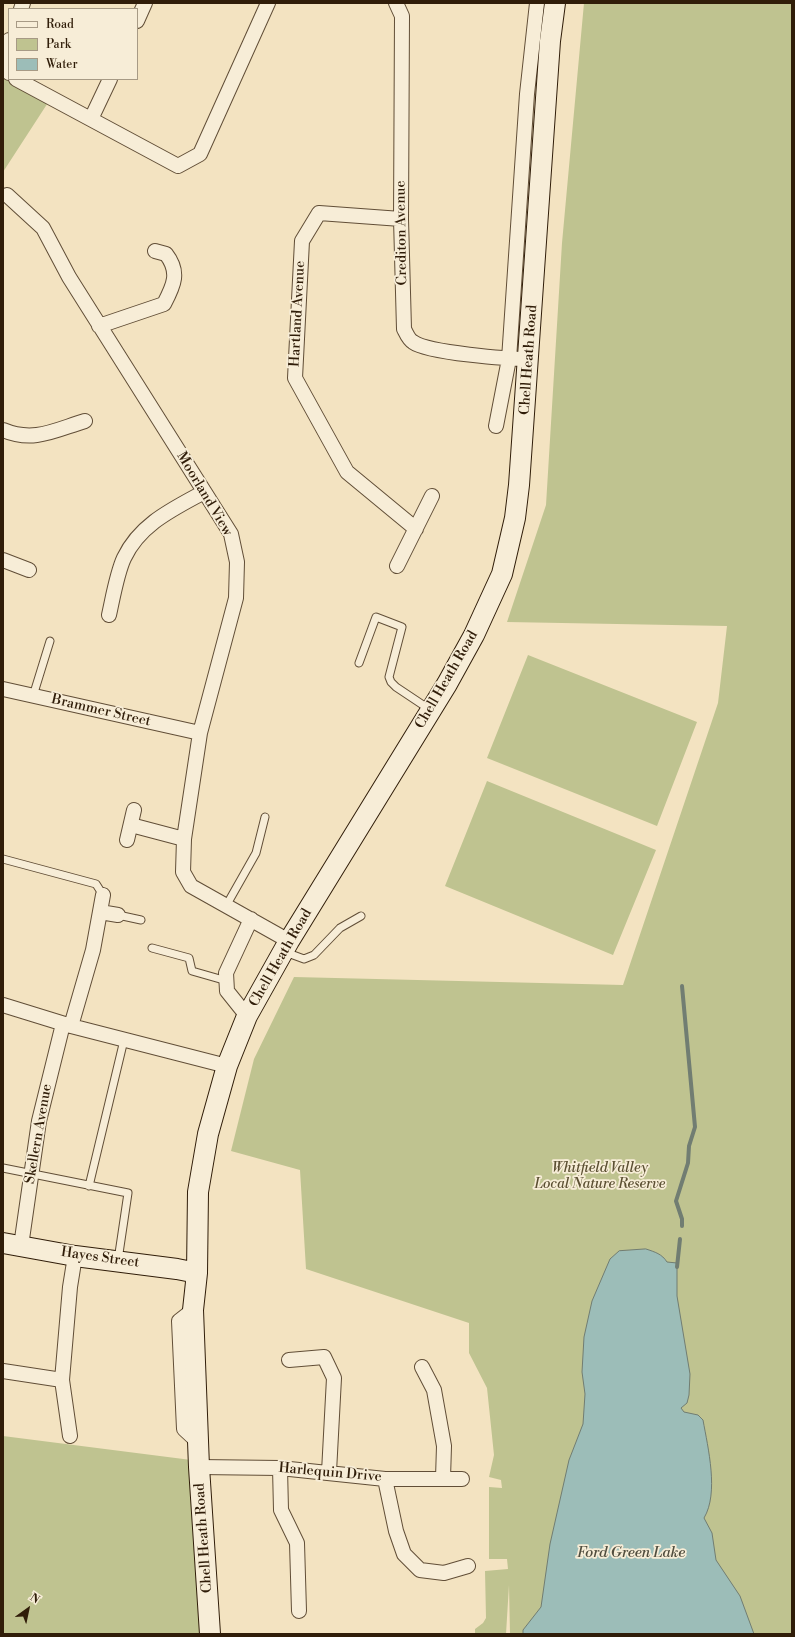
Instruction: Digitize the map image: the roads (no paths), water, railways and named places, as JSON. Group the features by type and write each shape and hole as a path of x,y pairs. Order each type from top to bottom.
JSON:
{"street":[{"path":"138,19 145,3"},
{"path":"18,80 178,166 200,154 268,3"},
{"name":"Crediton Avenue","path":"396,3 402,16 401,219 404,330 412,342 425,347 509,359 529,359"},
{"name":"Chell Heath Road","path":"496,426 509,359 527,94 537,3"},
{"name":"Chell Heath Road","path":"210,1634 198,1442 193,1310 197,1273 198,1192 208,1134 227,1066 246,1016 286,946 431,710 474,635 502,574 515,518 519,485 529,359 550,40 554,3"},
{"path":"8,42 5,50 8,67"},
{"path":"91,119 110,80"},
{"name":"Moorland View","path":"7,195 43,228 69,277 99,326 231,534 237,562 236,598 200,733 184,839 183,872 191,886 251,919 286,946"},
{"name":"Hartland Avenue","path":"401,219 319,213 302,241 295,378 347,472 416,529"},
{"path":"99,326 164,304 174,286 173,264 166,254 155,251"},
{"path":"3,430 17,436 36,436 85,421"},
{"path":"109,615 124,558 139,535 165,513 204,492"},
{"path":"397,566 432,496"},
{"path":"3,560 29,570"},
{"name":"Brammer Street","path":"3,689 200,733"},
{"path":"127,840 134,810"},
{"path":"131,825 184,839"},
{"name":"Skellern Avenue","path":"12,1244 31,1174 39,1121 67,1025 93,950 102,895"},
{"path":"100,912 118,915"},
{"path":"246,1016 227,991 226,973 251,919"},
{"path":"3,1005 67,1025 227,1066"},
{"name":"Hayes Street","path":"12,1244 75,1256 118,1260 197,1273"},
{"path":"70,1436 62,1380 70,1287 75,1256"},
{"path":"289,1360 324,1358 334,1378 329,1472"},
{"path":"422,1367 434,1390 444,1446 443,1478"},
{"path":"3,1371 62,1380"},
{"name":"Harlequin Drive","path":"200,1467 280,1468 386,1478 462,1479"},
{"path":"280,1468 281,1510 297,1543 299,1611"},
{"path":"386,1478 396,1531 404,1554 420,1570 444,1573 468,1566"}],"lane":[{"path":"359,663 376,617 402,627 389,677 396,687 431,710"},
{"path":"33,696 50,641"},
{"path":"226,906 256,853 265,817"},
{"path":"3,859 96,884 102,895"},
{"path":"118,915 141,920"},
{"path":"286,946 294,957 304,960 314,955 340,928 361,916"},
{"path":"152,948 188,958 192,971 227,981"},
{"path":"89,1186 124,1040"},
{"path":"3,1168 128,1193 118,1260"}],"water":[{"name":"Ford Green Lake","path":"646,1249 661,1255 667,1262 677,1263 677,1296 690,1374 687,1403 681,1408 684,1412 698,1415 703,1420 712,1483 711,1496 704,1518 712,1533 716,1560 740,1596 754,1634 523,1634 523,1630 541,1607 550,1544 569,1460 583,1424 585,1394 582,1372 584,1337 592,1301 610,1259 619,1251"}],"waterway":[{"path":"682,986 695,1127 689,1146 688,1163 676,1201 682,1219 682,1226"},
{"path":"677,1267 680,1239"}],"park label":[{"name":"Whitfield Valley Local Nature Reserve","path":"600,1178"}]}
